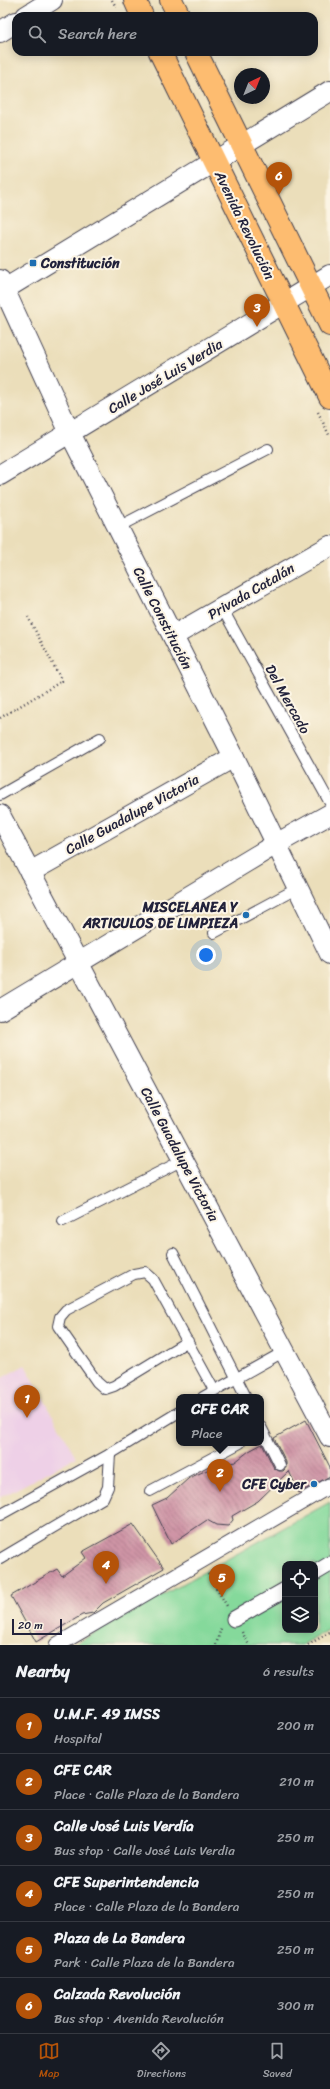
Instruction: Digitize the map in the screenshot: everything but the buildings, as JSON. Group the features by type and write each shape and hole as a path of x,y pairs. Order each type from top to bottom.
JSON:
{"main road":[{"path":"135,0 140,12"},
{"path":"171,0 176,12"},
{"name":"Avenida Revolución","path":"162,56 330,397"},
{"path":"198,56 330,325"}],"street":[{"path":"32,12 52,0"},
{"path":"0,32 12,24"},
{"path":"2,287 214,162 330,91"},
{"name":"Calle José Luis Verdia","path":"0,474 330,275"},
{"name":"Calle Constitución","path":"2,287 70,433 234,757 330,954"},
{"name":"Privada Catalán","path":"173,636 330,546"},
{"name":"Calle Guadalupe Victoria","path":"30,872 234,757"},
{"path":"0,1010 276,844 330,814"},
{"name":"Calle Guadalupe Victoria","path":"0,815 330,1437"},
{"path":"57,1645 329,1486"},
{"path":"318,1571 330,1564"},
{"path":"234,1619 282,1592"}],"lane":[{"path":"118,527 268,449"},
{"name":"Del Mercado","path":"222,608 330,802"},
{"path":"0,796 100,738"},
{"path":"214,933 298,888"},
{"path":"63,1221 183,1160"},
{"path":"173,1253 244,1394"},
{"path":"188,1341 114,1386 105,1389 97,1382 58,1326 60,1318 66,1310 134,1274 145,1272 153,1279 188,1341 214,1390"},
{"path":"208,1394 285,1351"},
{"path":"0,1515 110,1454 176,1414"},
{"path":"264,1434 280,1465"},
{"path":"150,1492 234,1446"},
{"path":"0,1559 103,1498 108,1488 110,1454"}],"path":[{"path":"0,718 62,681 28,617"},
{"path":"201,1561 249,1645"},
{"path":"308,1645 330,1632"}],"shaded area":[{"path":"25,1365 76,1457 0,1498 0,1379"}],"green space":[{"path":"330,1502 330,1629 302,1645 73,1645"}],"place":[{"name":"Calzada Revolución","path":"279,195"},
{"name":"Constitución","path":"33,263"},
{"name":"Calle José Luis Verdía","path":"257,327"},
{"name":"MISCELANEA Y ARTICULOS DE LIMPIEZA","path":"246,915"},
{"name":"U.M.F. 49 IMSS","path":"27,1418"},
{"name":"CFE Cyber","path":"314,1484"},
{"name":"CFE CAR","path":"220,1492"},
{"name":"CFE Superintendencia","path":"106,1584"},
{"name":"Plaza de La Bandera","path":"222,1597"}]}
